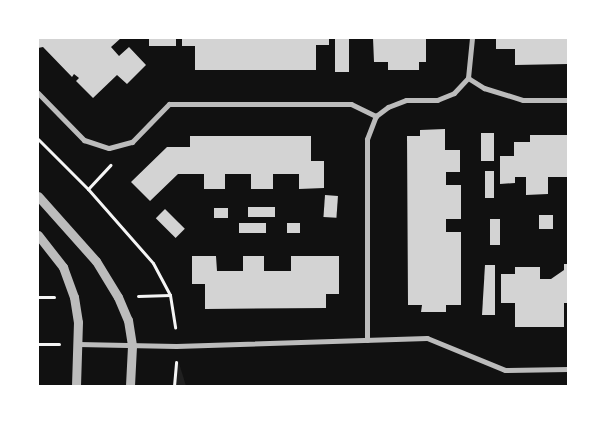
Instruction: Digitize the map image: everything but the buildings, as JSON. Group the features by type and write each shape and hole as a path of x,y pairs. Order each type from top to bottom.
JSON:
{"street":[{"path":"367,340 367,139 376,116 388,107 406,100 438,100 454,93 468,78 472,38"},
{"path":"468,78 484,88 523,100 568,100"},
{"path":"38,93 84,140 109,148 132,142 169,104 351,104 376,116"},
{"path":"38,196 109,279 128,320 132,346 130,386"},
{"path":"38,235 63,267 74,297 78,344 76,386"},
{"path":"78,344 176,346 427,338 505,370 568,369"}],"path":[{"path":"38,139 88,189 153,263 170,295 176,346 174,386"}],"shaded area":[{"path":"178,360 186,386 174,386"}]}
